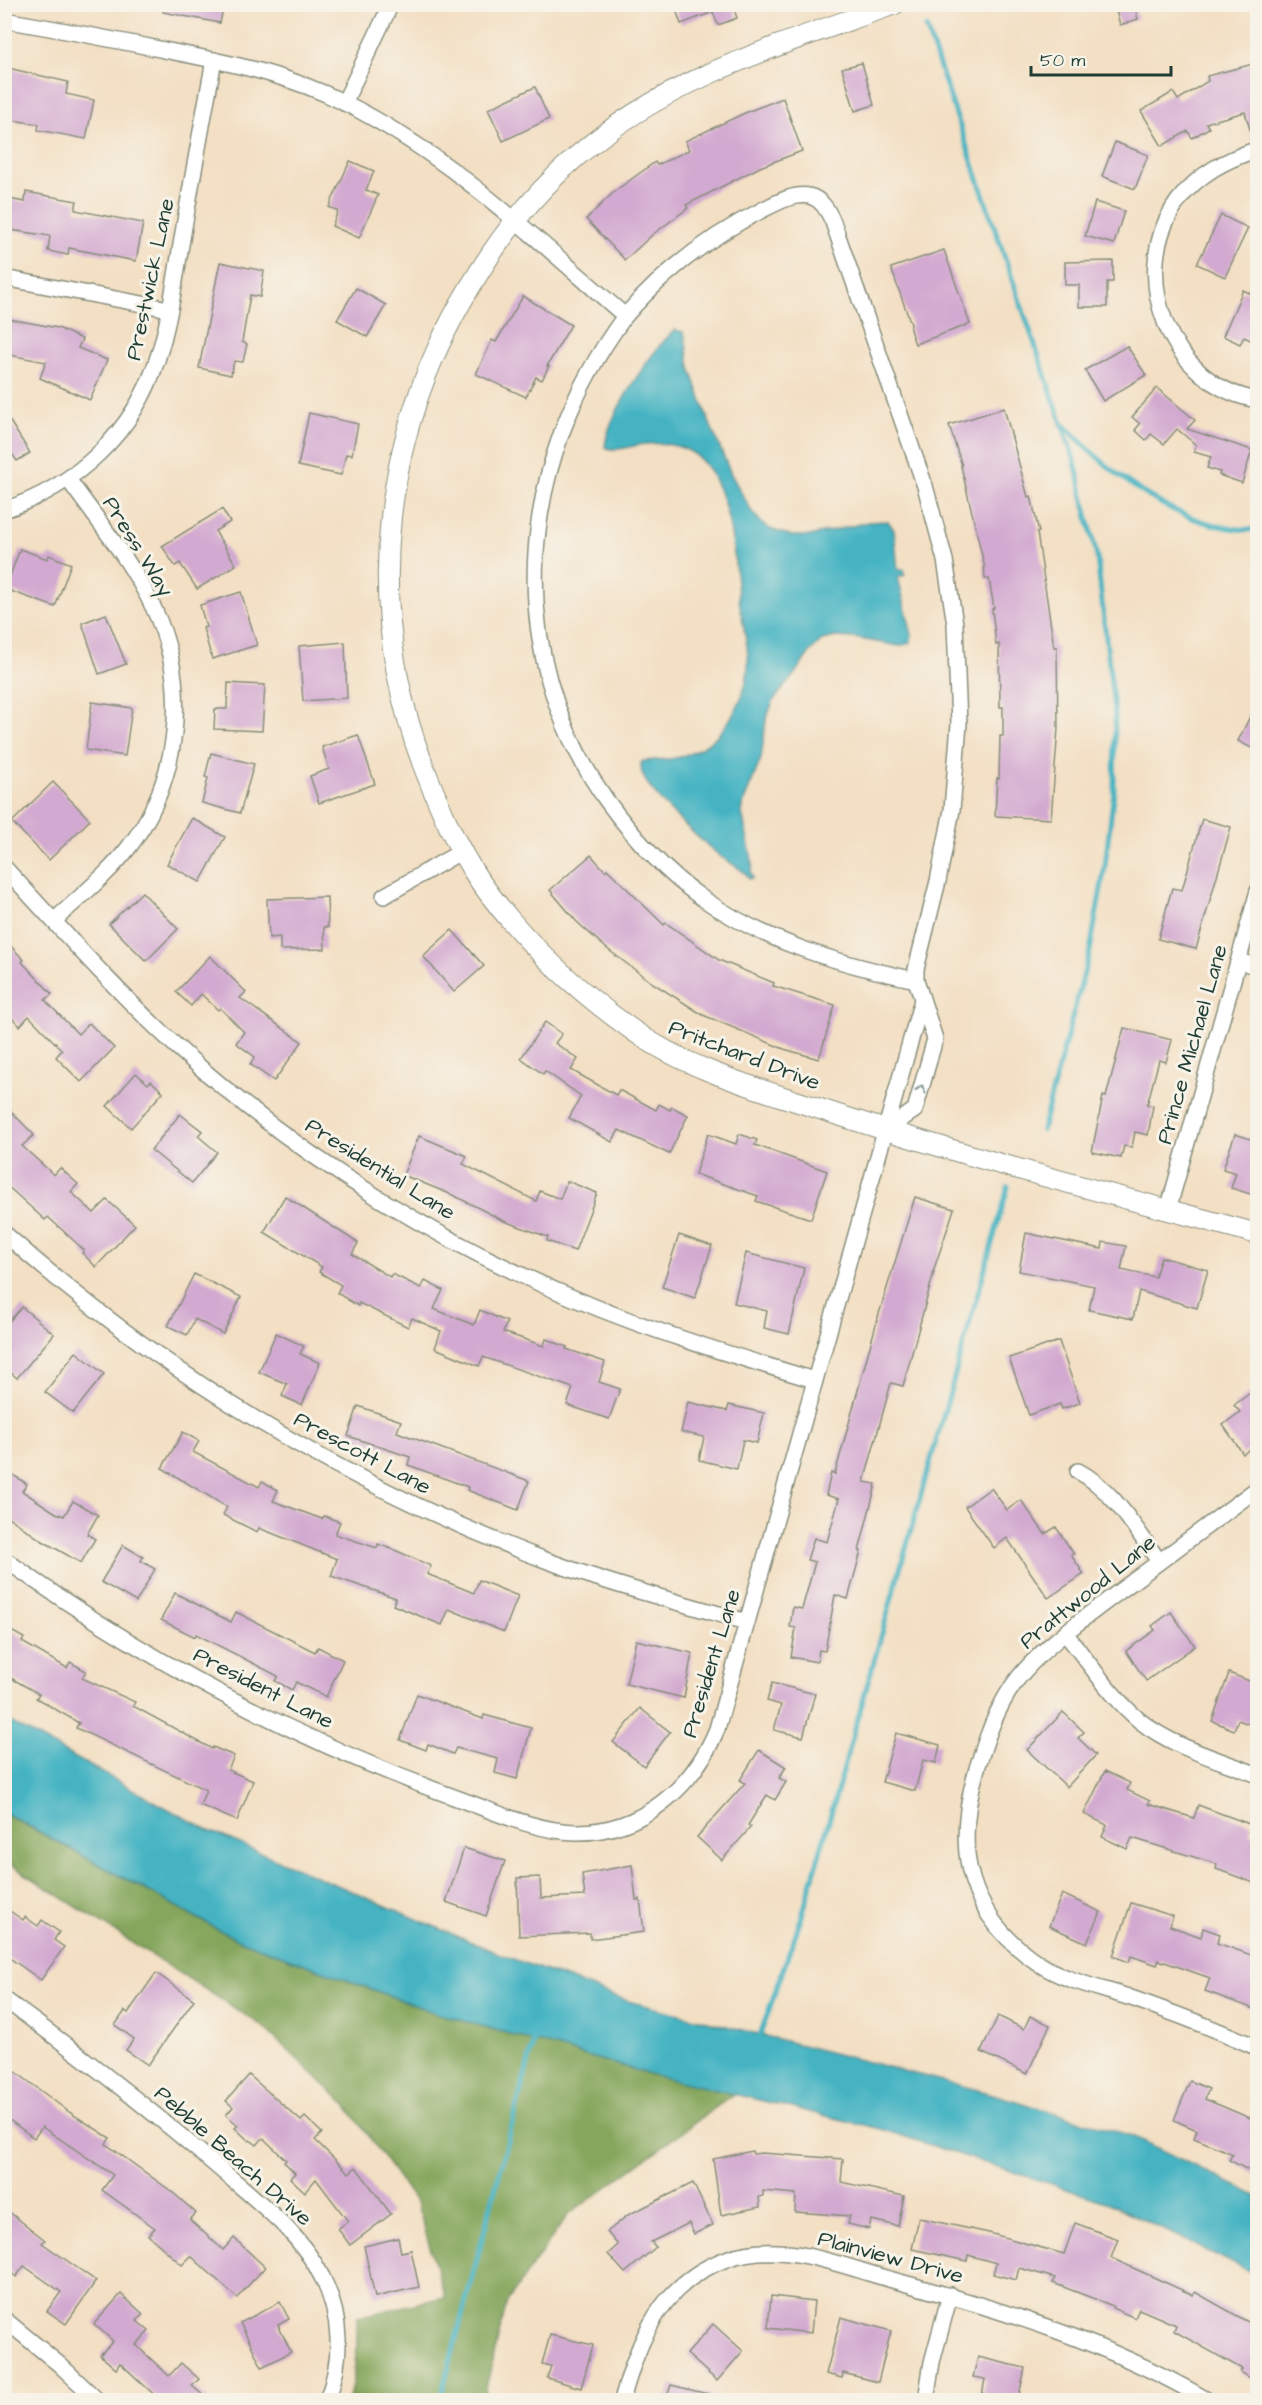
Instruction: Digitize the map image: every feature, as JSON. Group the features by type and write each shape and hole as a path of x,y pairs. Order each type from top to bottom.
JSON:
{"street":[{"path":"344,102 391,4"},
{"name":"Pritchard Drive","path":"895,4 728,65 660,98 630,116 579,154 532,199 462,300 432,358 414,405 402,451 391,524 390,631 398,680 420,756 440,806 462,851 491,895 539,953 562,975 633,1031 658,1047 739,1082 885,1130 1257,1234"},
{"path":"4,20 214,60 273,74 344,102 456,170 625,316"},
{"name":"Prestwick Lane","path":"4,510 38,497 68,479 106,447 137,406 158,359 214,60"},
{"path":"1257,149 1207,172 1178,202 1163,229 1154,278 1161,312 1172,337 1186,359 1210,381 1223,388 1257,399"},
{"path":"885,1130 915,1110 935,1039 916,980 918,957 938,881 952,810 959,724 955,624 945,560 925,486 829,213 816,199 801,195 753,214 683,260 642,297 625,316 596,358 571,408 552,458 539,513 535,573 536,606 546,670 560,714 592,778 618,816 656,860 701,897 752,928 801,950 857,968 916,980"},
{"path":"4,278 169,309"},
{"name":"Press Way","path":"54,921 113,865 140,833 154,805 168,767 175,715 172,670 161,626 153,608 130,567 68,479"},
{"path":"384,896 462,851"},
{"name":"Presidential Lane","path":"4,867 107,980 186,1056 286,1135 410,1217 526,1277 601,1309 682,1338 814,1380"},
{"name":"Prince Michael Lane","path":"1168,1210 1257,891"},
{"path":"1239,961 1257,967"},
{"name":"President Lane","path":"4,1559 68,1602 164,1661 297,1731 435,1791 533,1825 575,1832 614,1826 649,1812 676,1792 690,1778 717,1730 922,1000"},
{"name":"Prescott Lane","path":"4,1233 54,1276 153,1352 257,1422 354,1474 435,1515 549,1562 747,1622"},
{"path":"1078,1471 1110,1495 1160,1561"},
{"name":"Prattwood Lane","path":"1257,1488 1065,1633 1035,1659 1012,1687 993,1721 976,1769 965,1819 966,1854 974,1885 984,1906 1014,1944 1039,1964 1065,1976 1181,2015 1257,2048"},
{"path":"1065,1633 1118,1698 1140,1721 1181,1746 1257,1775"},
{"name":"Pebble Beach Drive","path":"4,1999 169,2126 244,2190 304,2247 328,2290 337,2322 338,2355 335,2377 327,2400"},
{"name":"Plainview Drive","path":"622,2400 639,2346 657,2313 675,2293 692,2278 730,2258 763,2253 795,2254 950,2295 1070,2335 1123,2358 1207,2400"},
{"path":"926,2400 932,2362 950,2295"},
{"path":"4,2319 97,2400"}],"green space":[{"path":"4,1813 234,1938 436,2013 653,2075 734,2094 567,2216 507,2302 483,2400 354,2400 349,2398 356,2358 357,2317 445,2297 417,2204 347,2106 261,2025 5,1861"}],"water":[{"path":"675,330 683,332 685,337 690,367 731,474 752,512 761,522 770,529 792,536 810,536 868,522 888,521 894,530 898,570 904,569 905,575 898,577 912,635 910,643 899,646 836,637 822,640 810,652 773,701 766,720 761,759 744,801 742,813 753,865 751,872 753,878 749,879 678,819 649,786 641,770 643,761 678,758 698,750 711,741 732,717 744,688 747,672 747,647 728,518 710,471 695,454 666,444 652,443 619,449 605,447 614,418 632,384 665,339"},
{"path":"4,1717 205,1829 497,1953 628,2001 986,2092 1132,2136 1257,2196 1257,2275 1109,2203 881,2129 653,2075 436,2013 234,1938 5,1813"}],"building":[{"path":"164,4 224,4 220,23 163,12"},
{"path":"674,4 732,4 737,18 718,25 713,12 681,24"},
{"path":"1114,4 1134,4 1138,19 1120,25"},
{"path":"862,63 874,105 855,111 842,68"},
{"path":"1257,63 1257,139 1253,140 1245,112 1206,123 1209,128 1192,138 1188,131 1162,146 1141,111 1173,92 1178,100 1208,81 1207,76"},
{"path":"8,68 68,82 66,94 94,100 86,139 38,130 39,124 4,119 4,77 7,77"},
{"path":"535,87 549,119 503,141 488,109"},
{"path":"783,98 802,151 760,167 686,205 688,208 652,235 625,260 586,219 615,191 655,162 657,165 689,150 685,141"},
{"path":"1115,142 1148,155 1135,189 1102,176"},
{"path":"350,161 374,171 366,190 378,195 359,238 332,226 338,211 329,207"},
{"path":"26,192 77,201 75,210 143,223 136,261 69,248 68,255 48,251 50,236 4,229 4,198 25,202"},
{"path":"1095,202 1124,211 1114,244 1085,236"},
{"path":"1221,215 1248,228 1225,277 1197,264"},
{"path":"944,250 970,324 915,344 910,330 911,324 891,268"},
{"path":"1113,261 1113,282 1107,282 1107,307 1079,307 1079,285 1065,285 1065,262"},
{"path":"220,262 264,271 260,297 250,295 242,342 247,344 243,362 234,361 231,375 199,368"},
{"path":"356,288 386,305 367,337 337,320"},
{"path":"1243,290 1256,296 1252,305 1257,308 1257,343 1244,337 1240,344 1223,336"},
{"path":"523,296 571,325 547,366 549,366 542,380 536,377 526,397 476,374 492,340 496,342"},
{"path":"4,318 58,328 82,339 78,348 107,360 90,400 40,378 46,362 4,354"},
{"path":"1127,346 1146,375 1103,401 1085,370"},
{"path":"1157,388 1195,420 1187,429 1252,450 1242,483 1207,468 1211,457 1194,452 1196,445 1177,429 1164,444 1151,434 1146,440 1135,430 1140,424 1132,417"},
{"path":"1004,408 1028,497 1031,496 1039,532 1037,532 1054,647 1057,647 1058,728 1051,819 995,816 1000,736 1003,736 999,644 996,645 992,609 994,608 989,579 985,579 984,564 962,466 949,425"},
{"path":"4,412 30,453 17,461 10,451 4,454"},
{"path":"309,413 358,424 352,455 346,454 341,475 298,466"},
{"path":"222,509 230,522 215,531 236,565 197,589 180,563 175,566 162,546"},
{"path":"20,549 48,559 49,555 71,564 55,607 5,589"},
{"path":"241,592 257,645 212,659 203,628 206,627 200,605"},
{"path":"106,614 126,664 99,674 82,623"},
{"path":"345,642 347,698 303,701 299,646"},
{"path":"228,683 265,685 262,731 214,729 215,709 227,709"},
{"path":"92,702 132,708 125,756 86,750"},
{"path":"1257,702 1257,751 1238,741"},
{"path":"358,735 375,784 319,803 310,776 329,769 322,747"},
{"path":"211,753 254,764 240,813 202,803"},
{"path":"53,782 90,820 49,860 12,822"},
{"path":"192,818 225,837 200,882 167,864"},
{"path":"1202,819 1231,827 1196,949 1158,939 1172,888 1182,890"},
{"path":"591,855 605,871 607,869 664,925 666,923 719,960 774,983 773,986 835,1005 819,1059 784,1049 703,1015 651,982 606,948 576,921 550,890"},
{"path":"142,892 178,929 146,961 109,924"},
{"path":"327,897 328,927 324,927 325,949 280,950 280,937 269,938 267,899"},
{"path":"452,930 484,966 454,992 423,956"},
{"path":"4,939 52,994 45,1000 78,1034 89,1023 114,1048 81,1082 56,1057 62,1050 29,1016 20,1026 4,1010"},
{"path":"210,956 246,992 240,998 302,1042 274,1081 250,1064 255,1057 236,1043 244,1032 220,1008 218,1010 201,994 191,1006 176,992"},
{"path":"545,1022 562,1034 555,1043 578,1059 571,1070 616,1095 619,1090 656,1110 659,1104 670,1110 672,1107 688,1115 669,1154 619,1130 612,1142 569,1118 581,1096 545,1071 543,1074 521,1058"},
{"path":"1124,1028 1172,1040 1166,1062 1159,1060 1147,1105 1153,1106 1148,1135 1135,1132 1132,1147 1124,1146 1121,1158 1092,1152 1103,1096 1106,1097"},
{"path":"136,1073 148,1084 151,1081 163,1092 131,1128 107,1106"},
{"path":"4,1104 34,1135 22,1146 54,1175 60,1168 78,1184 71,1192 94,1213 107,1200 135,1225 96,1267 82,1253 84,1250 48,1217 45,1220 4,1183"},
{"path":"180,1114 202,1131 198,1136 217,1152 192,1183 151,1150"},
{"path":"708,1134 736,1144 739,1134 757,1140 755,1145 827,1171 811,1219 756,1201 758,1196 695,1174"},
{"path":"1235,1134 1257,1141 1257,1196 1231,1188 1236,1173 1223,1169"},
{"path":"419,1136 467,1156 463,1164 536,1201 540,1191 560,1199 567,1181 597,1193 575,1251 547,1241 548,1237 504,1221 455,1196 403,1175"},
{"path":"285,1196 358,1243 352,1254 390,1277 392,1274 421,1288 425,1281 443,1290 434,1309 474,1325 480,1310 507,1322 503,1332 544,1346 546,1339 567,1347 566,1349 605,1362 599,1382 620,1389 609,1419 567,1405 573,1388 483,1357 479,1366 435,1348 441,1331 412,1318 408,1327 359,1303 358,1306 337,1293 341,1285 319,1272 322,1267 264,1232"},
{"path":"915,1197 954,1209 933,1272 903,1386 891,1383 864,1482 876,1484 848,1599 835,1595 825,1651 819,1650 817,1662 791,1657 796,1628 790,1627 793,1607 802,1609 815,1562 807,1560 814,1538 827,1542 839,1499 826,1495 831,1473 835,1474 878,1317"},
{"path":"1026,1233 1102,1249 1103,1242 1126,1246 1121,1270 1155,1277 1161,1257 1208,1270 1197,1308 1139,1291 1133,1319 1089,1310 1094,1286 1019,1271"},
{"path":"679,1235 712,1246 695,1298 662,1287"},
{"path":"746,1253 804,1268 789,1334 764,1328 767,1311 734,1303"},
{"path":"194,1274 241,1297 223,1334 195,1319 187,1335 168,1326"},
{"path":"22,1307 54,1334 17,1378 4,1367 4,1327"},
{"path":"276,1333 304,1346 300,1354 320,1363 302,1405 282,1396 287,1384 259,1372"},
{"path":"1059,1341 1080,1403 1062,1409 1060,1404 1029,1415 1009,1358"},
{"path":"76,1352 104,1374 73,1413 45,1392"},
{"path":"1257,1388 1257,1444 1243,1454 1223,1425 1240,1412 1234,1405"},
{"path":"688,1402 727,1411 729,1405 764,1413 757,1443 743,1440 737,1469 699,1460 704,1437 681,1432"},
{"path":"358,1406 401,1421 397,1432 529,1481 518,1510 467,1490 468,1487 408,1465 410,1457 348,1436"},
{"path":"183,1432 199,1441 193,1452 259,1487 262,1481 278,1490 273,1501 322,1519 324,1516 340,1522 335,1534 377,1548 378,1544 397,1551 431,1566 427,1574 474,1593 479,1580 518,1596 504,1632 449,1609 442,1625 393,1605 396,1598 331,1576 337,1559 259,1528 257,1532 223,1515 227,1507 162,1468"},
{"path":"4,1469 27,1484 22,1491 56,1513 64,1516 73,1501 98,1515 87,1534 95,1539 81,1563 41,1540 4,1514"},
{"path":"991,1488 1007,1510 1021,1500 1045,1534 1056,1527 1084,1574 1048,1598 1007,1538 994,1548 965,1507"},
{"path":"123,1545 143,1557 141,1561 155,1569 136,1602 101,1582"},
{"path":"175,1593 231,1622 236,1612 315,1652 318,1647 343,1660 326,1697 296,1682 292,1690 275,1681 278,1676 196,1634 195,1637 161,1620"},
{"path":"1171,1612 1195,1646 1146,1681 1126,1651 1155,1630 1152,1626"},
{"path":"4,1627 24,1638 22,1642 67,1668 70,1662 86,1671 82,1678 135,1702 133,1706 212,1749 213,1747 234,1756 228,1770 253,1781 237,1821 200,1805 206,1790 76,1728 79,1723 36,1698 39,1694 4,1674"},
{"path":"636,1640 692,1653 684,1698 626,1684"},
{"path":"1229,1673 1257,1684 1257,1727 1238,1720 1234,1730 1212,1721"},
{"path":"772,1683 815,1694 803,1737 774,1730 781,1705 767,1701"},
{"path":"417,1694 483,1719 484,1715 531,1728 517,1779 495,1773 498,1759 456,1748 453,1754 428,1744 426,1750 400,1740"},
{"path":"640,1708 670,1732 644,1766 613,1742"},
{"path":"1063,1712 1084,1732 1078,1738 1096,1755 1067,1787 1027,1750"},
{"path":"896,1733 940,1745 936,1763 923,1760 915,1791 882,1782"},
{"path":"759,1750 786,1767 779,1778 786,1782 775,1800 767,1795 748,1825 751,1827 722,1860 697,1837 745,1783 740,1780"},
{"path":"1105,1771 1130,1783 1127,1790 1150,1801 1148,1804 1194,1818 1198,1805 1252,1825 1249,1833 1257,1836 1257,1884 1216,1869 1217,1864 1132,1838 1127,1849 1102,1837 1107,1825 1084,1814"},
{"path":"464,1848 505,1861 486,1916 446,1902"},
{"path":"632,1865 636,1900 640,1899 644,1932 590,1939 590,1933 519,1936 517,1878 540,1877 541,1898 585,1896 582,1874"},
{"path":"1062,1894 1101,1912 1087,1943 1049,1926"},
{"path":"1131,1903 1173,1916 1170,1926 1201,1937 1203,1928 1220,1934 1217,1943 1257,1957 1257,2010 1205,1991 1210,1978 1159,1960 1157,1965 1131,1956 1129,1962 1113,1956"},
{"path":"4,1907 23,1920 25,1917 38,1926 42,1920 59,1932 54,1940 64,1947 41,1980 4,1954"},
{"path":"156,1973 194,2000 148,2065 126,2050 134,2039 115,2025 125,2011 128,2013"},
{"path":"998,2016 1024,2029 1030,2016 1050,2025 1027,2074 981,2052"},
{"path":"12,2069 69,2112 110,2138 106,2144 171,2191 196,2213 190,2220 223,2250 234,2238 265,2267 237,2298 191,2256 182,2265 148,2235 155,2228 102,2190 113,2175 42,2127 34,2138 4,2116 4,2080"},
{"path":"249,2075 301,2121 305,2117 322,2133 315,2140 349,2173 356,2167 391,2214 350,2245 338,2229 348,2221 316,2179 305,2192 290,2178 295,2173 284,2162 286,2160 263,2138 257,2145 249,2141 235,2128 238,2125 226,2115 233,2107 226,2101"},
{"path":"1190,2081 1209,2089 1205,2099 1257,2121 1257,2175 1229,2160 1233,2154 1194,2138 1197,2130 1174,2120"},
{"path":"752,2151 753,2154 843,2159 841,2182 904,2196 898,2226 871,2220 869,2229 848,2224 850,2216 795,2212 796,2194 763,2191 763,2196 759,2197 760,2207 721,2215 713,2159"},
{"path":"693,2183 713,2225 694,2234 689,2223 651,2242 656,2247 625,2273 608,2254 618,2245 607,2232 628,2215"},
{"path":"4,2208 45,2240 42,2243 96,2281 66,2324 47,2311 61,2292 24,2266 16,2277 4,2267"},
{"path":"919,2218 989,2233 1064,2254 1075,2223 1118,2239 1111,2258 1193,2295 1195,2292 1257,2327 1257,2378 1254,2376 1252,2380 1240,2372 1242,2369 1174,2331 1176,2325 1139,2309 1135,2318 1112,2308 1113,2306 1053,2283 1055,2278 1019,2268 1016,2280 993,2274 996,2263 968,2255 967,2261 912,2249"},
{"path":"398,2238 401,2252 411,2250 419,2287 375,2297 364,2246"},
{"path":"121,2294 143,2314 137,2321 149,2331 136,2345 169,2376 181,2363 199,2379 192,2386 209,2400 160,2400 120,2363 116,2369 100,2355 113,2341 94,2324"},
{"path":"771,2296 814,2301 811,2333 768,2328"},
{"path":"280,2302 289,2319 278,2325 291,2352 262,2367 240,2323"},
{"path":"841,2317 891,2331 878,2382 843,2373 842,2378 826,2374"},
{"path":"713,2324 743,2351 717,2381 687,2354"},
{"path":"550,2335 593,2345 581,2388 547,2378 551,2366 542,2364"},
{"path":"978,2357 1025,2368 1018,2400 981,2400 985,2379 973,2377"},
{"path":"671,2385 712,2395 711,2400 666,2400"}],"waterway":[{"path":"926,27 1075,462 1097,557 1115,718 1114,791 1105,866 1090,951 1042,1130"},
{"path":"1062,423 1103,462 1126,480 1175,511 1229,528 1258,530"},
{"path":"760,2035 802,1916 1008,1187"},
{"path":"440,2400 534,2041"}]}
